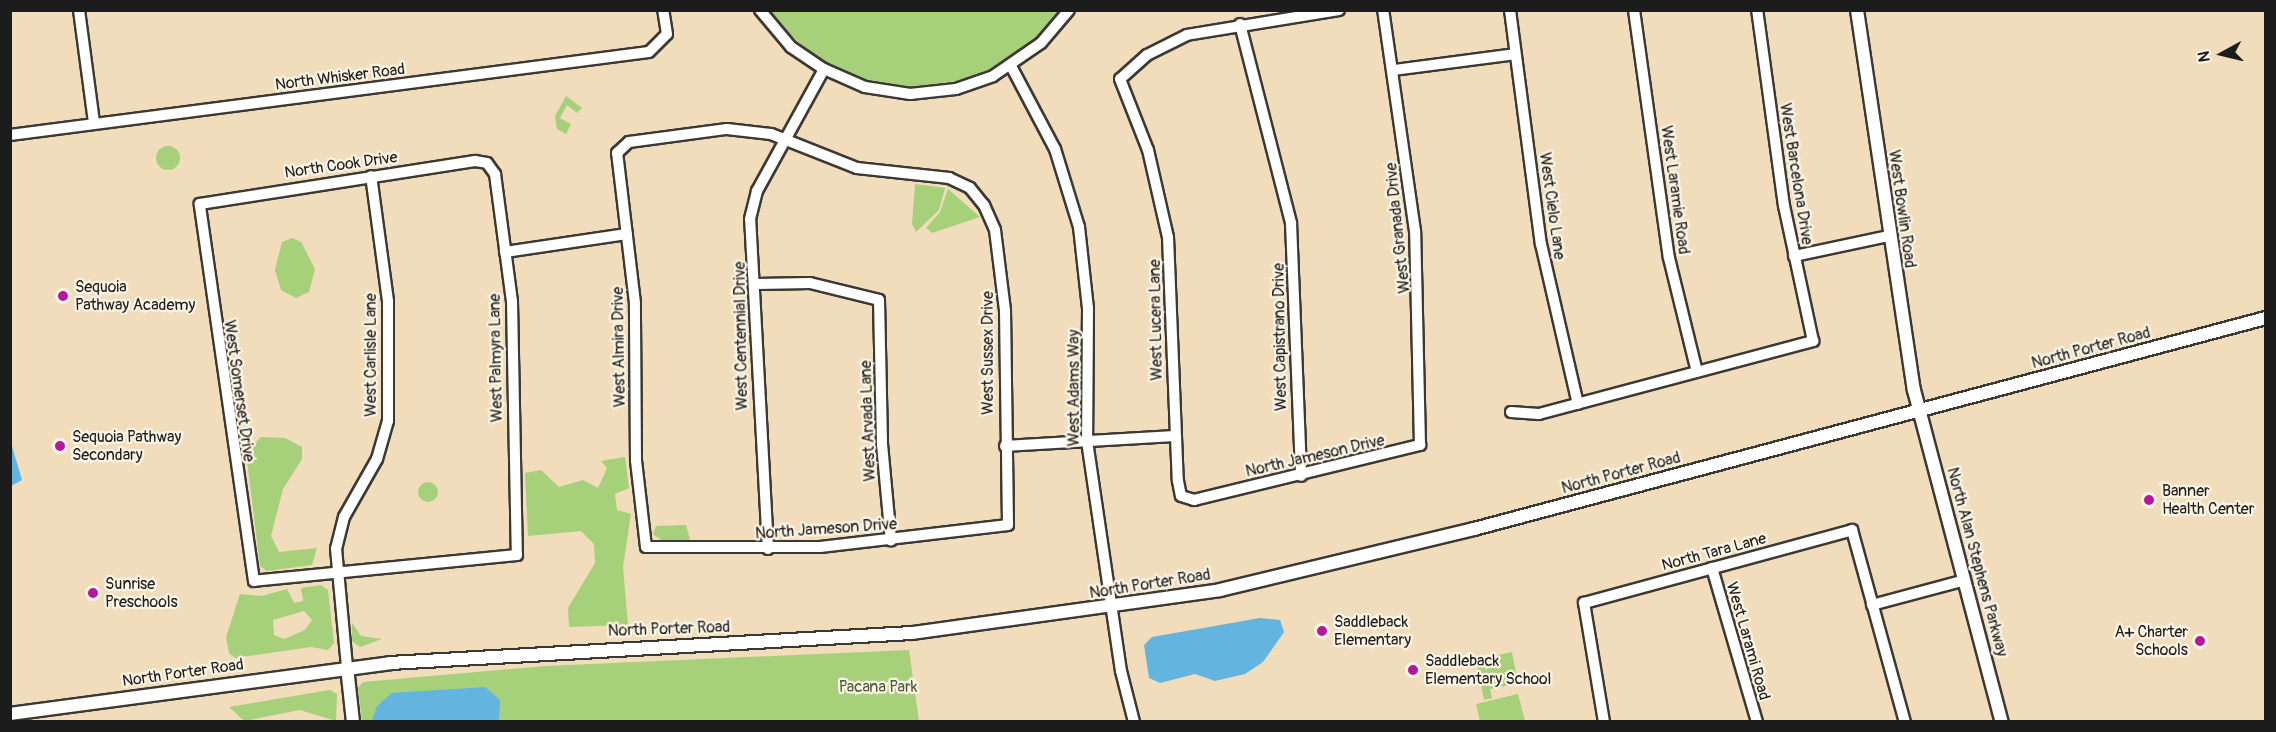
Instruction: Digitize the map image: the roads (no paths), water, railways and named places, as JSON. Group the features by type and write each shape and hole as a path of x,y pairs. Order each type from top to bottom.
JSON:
{"street":[{"path":"79,10 94,123"},
{"name":"North Whisker Road","path":"10,135 649,52 667,34 663,10"},
{"path":"760,10 791,46 824,69 865,87 919,93 956,89 1011,66 1041,43 1069,10"},
{"path":"1240,24 1339,10"},
{"name":"West Granada Drive","path":"1383,10 1394,70 1418,259 1420,445"},
{"name":"West Cielo Lane","path":"1510,10 1541,244 1578,404"},
{"name":"West Laramie Road","path":"1634,10 1669,258 1697,372"},
{"name":"West Barcelona Drive","path":"1697,372 1813,341 1794,256 1757,10"},
{"name":"West Bowlin Road","path":"1857,10 1889,236 1919,411"},
{"name":"West Lucera Lane","path":"1181,496 1174,436 1168,237 1148,150 1120,79 1147,56 1187,35 1240,24"},
{"name":"West Capistrano Drive","path":"1240,24 1291,223 1301,476"},
{"path":"1394,70 1515,54"},
{"name":"West Adams Way","path":"1011,66 1055,148 1079,227 1089,308 1087,441 1111,608 1134,722"},
{"name":"West Centennial Drive","path":"768,549 758,434 757,284 752,204 824,69"},
{"name":"West Almira Drive","path":"645,548 636,461 635,303 620,147 727,129 756,130 785,141"},
{"name":"West Sussex Drive","path":"785,141 857,168 934,174 970,188 988,213 1002,266 1008,525"},
{"name":"North Cook Drive","path":"200,204 371,176 487,163"},
{"name":"West Palmyra Lane","path":"335,574 517,555 512,302 495,174 487,163"},
{"name":"West Carlisle Lane","path":"347,668 335,574 344,517 377,459 388,421 388,301 371,176"},
{"name":"West Somerset Drive","path":"200,204 254,581 335,574"},
{"path":"506,252 627,234"},
{"path":"1794,256 1889,236"},
{"name":"West Arvada Lane","path":"757,284 810,284 879,300 882,444 891,541"},
{"name":"North Porter Road","path":"10,714 347,668 530,651 854,638 1111,608 1302,573 2265,318"},
{"path":"1511,412 1539,414 1697,372"},
{"name":"North Alan Stephens Parkway","path":"1919,411 2002,722"},
{"path":"1005,446 1174,436"},
{"name":"North Jameson Drive","path":"1181,496 1194,500 1301,476 1420,445"},
{"name":"North Jameson Drive","path":"645,548 768,549 891,541 1008,525"},
{"name":"North Tara Lane","path":"1604,722 1584,603 1852,530 1872,605"},
{"name":"West Larami Road","path":"1712,568 1757,722"},
{"path":"1905,722 1872,605 1965,580"},
{"path":"347,668 353,722"}],"water":[{"path":"11,443 22,480 10,486"},
{"path":"1260,618 1280,620 1284,632 1263,662 1245,674 1215,681 1195,674 1160,683 1149,678 1144,645 1152,637"},
{"path":"485,687 500,700 499,721 372,721 377,706 392,693"}],"place":[{"name":"Sequoia Pathway Academy","path":"63,296"},
{"name":"Sequoia Pathway Secondary","path":"60,446"},
{"name":"Banner Health Center","path":"2149,500"},
{"name":"Sunrise Preschools","path":"93,593"},
{"name":"Saddleback Elementary","path":"1322,631"},
{"name":"A+ Charter Schools","path":"2200,641"},
{"name":"Saddleback Elementary School","path":"1413,670"}],"park label":[{"name":"Pacana Park","path":"878,687"}]}
